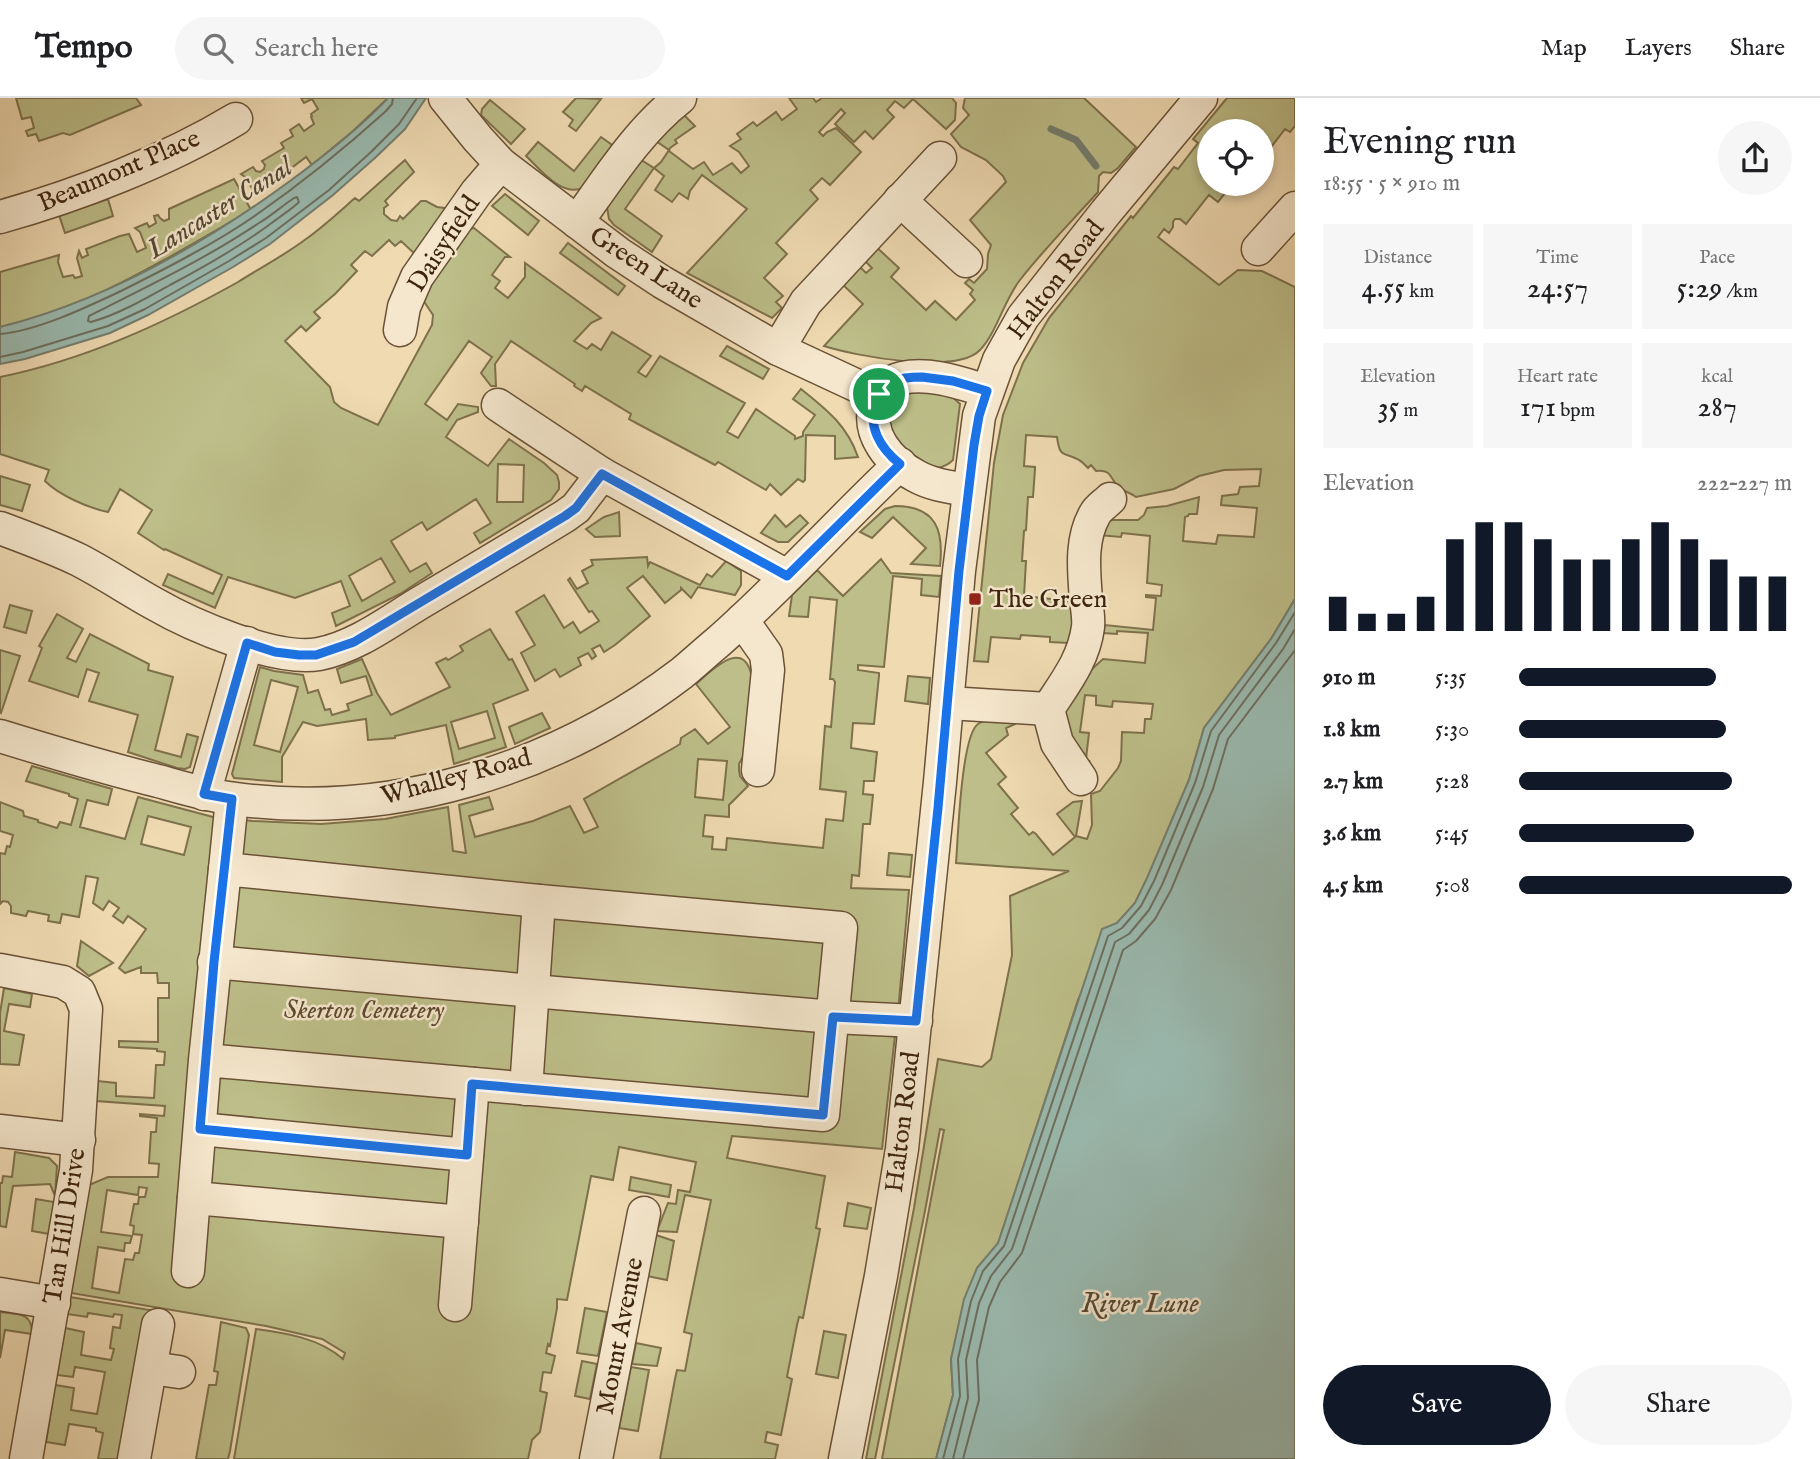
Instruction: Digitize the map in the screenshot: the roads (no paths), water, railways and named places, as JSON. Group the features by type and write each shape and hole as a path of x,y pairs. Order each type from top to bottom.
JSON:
{"street":[{"path":"577,222 643,133 680,98"},
{"name":"Halton Road","path":"845,1459 898,1180 948,703 959,571 979,416 999,360 1023,317 1200,98"},
{"name":"Green Lane","path":"447,101 501,164 618,253 662,282 778,349 879,394"},
{"name":"Beaumont Place","path":"0,217 95,186 184,147 236,119"},
{"path":"778,349 806,302 940,158"},
{"name":"Daisyfield","path":"400,330 404,307 417,277 476,193 501,164"},
{"path":"900,200 966,261"},
{"path":"1258,249 1295,208"},
{"path":"969,489 915,476 884,449 872,418 879,394 894,381 904,378 953,381 987,391"},
{"path":"498,405 602,474 787,576"},
{"name":"Whalley Road","path":"0,736 133,775 218,796 280,803 331,804 407,796 502,771 556,748 632,706 682,673 742,620 900,464"},
{"path":"0,528 78,560 154,604 199,625 275,652 316,655 354,642 565,516 576,508 602,474"},
{"path":"1081,779 1057,743 1048,709 1077,665 1082,649 1088,625 1084,551 1096,512 1110,499"},
{"path":"742,620 766,654 768,670 758,770"},
{"path":"188,1271 214,962 225,869 218,796 247,643"},
{"path":"948,703 1048,709"},
{"path":"205,1060 823,1115 841,928 225,869"},
{"path":"526,1089 539,901"},
{"path":"214,962 833,1017 916,1021"},
{"name":"Tan Hill Drive","path":"0,970 63,982 79,992 86,1009 79,1140 74,1180 26,1459"},
{"path":"455,1305 472,1084"},
{"path":"200,1129 467,1155"},
{"path":"0,1131 79,1140"},
{"path":"194,1199 462,1222"},
{"name":"Mount Avenue","path":"596,1459 645,1213"},
{"path":"0,1294 54,1303"},
{"path":"134,1459 165,1370 158,1325"}],"water":[{"path":"388,98 426,98 405,129 376,157 270,244 148,315 110,333 0,364 0,327 77,302 152,268 188,248 303,172"},
{"name":"River Lune","path":"1295,599 1295,1459 936,1459 953,1395 951,1359 964,1299 977,1268 998,1243 1102,929 1117,923 1135,903 1189,780 1204,728 1271,639"}],"waterway":[{"path":"1051,129 1076,140 1096,166"}],"place":[{"name":"The Green","path":"975,599"}],"water label":[{"name":"Lancaster Canal","path":"220,209"}],"park label":[{"name":"Skerton Cemetery","path":"364,1010"}]}
